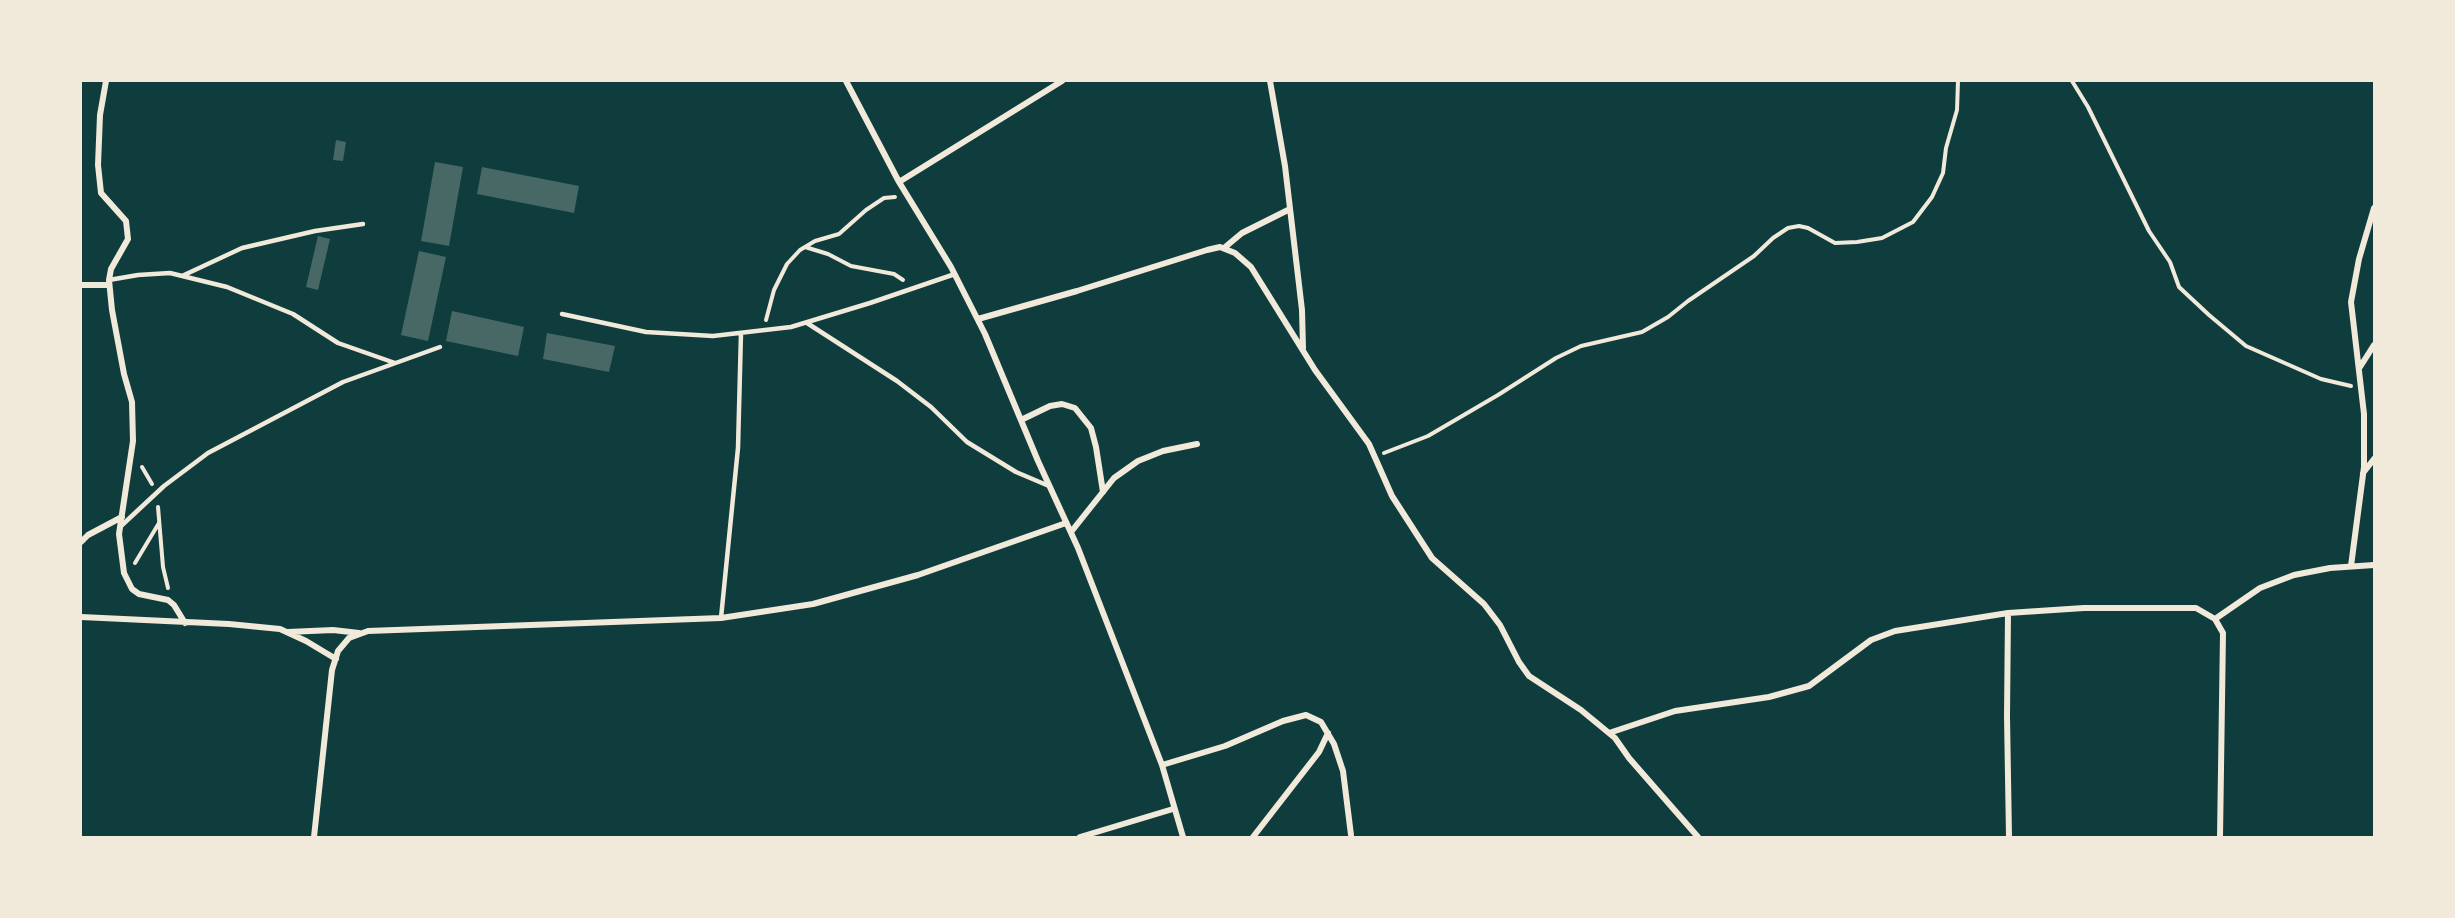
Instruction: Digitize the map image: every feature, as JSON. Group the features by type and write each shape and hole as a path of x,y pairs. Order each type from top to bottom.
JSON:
{"street":[{"path":"106,81 100,115 98,165 101,193 126,221 128,239 111,269 109,282 124,374 132,402 133,441 119,534 126,576 132,589 140,594 168,600 174,604 185,623"},
{"path":"846,81 899,182 955,274 978,319 1071,532 1162,765 1183,837"},
{"path":"899,182 1062,81"},
{"path":"1270,81 1290,209 1302,310 1303,350"},
{"path":"2351,566 2363,473 2362,389 2350,302 2359,259 2374,208"},
{"path":"1224,248 1242,233 1290,209"},
{"path":"978,319 1077,291 1198,252 1220,247 1235,253 1251,267 1315,370 1369,444 1392,496 1432,558 1484,604 1500,625 1529,676 1581,710 1609,733 1698,837"},
{"path":"81,285 109,282"},
{"path":"2360,367 2374,345"},
{"path":"1021,420 1050,406 1062,404 1075,408 1091,428 1103,492"},
{"path":"1071,532 1114,478 1138,462 1163,451 1197,444"},
{"path":"2363,473 2374,459"},
{"path":"81,542 88,535 122,517"},
{"path":"81,617 229,624 285,632 333,630 363,633 721,618 813,604 918,575 1066,523"},
{"path":"2215,619 2260,588 2294,575 2330,568 2374,566"},
{"path":"1609,733 1675,711 1769,697 1809,686 1871,640 1895,631 2008,613 2084,608 2173,606 2196,608 2215,619 2223,633 2220,837"},
{"path":"2008,613 2009,837"},
{"path":"285,632 306,641 336,659"},
{"path":"315,837 332,670 338,651 349,638 363,633"},
{"path":"1162,765 1225,746 1295,717 1306,715 1321,722 1328,733 1343,771 1351,835"},
{"path":"1253,837 1319,752 1328,733"},
{"path":"1080,837 1173,809"}],"lane":[{"path":"182,276 242,248 315,231 363,224"},
{"path":"109,282 138,275 170,273 227,287 293,314 338,343 395,363"},
{"path":"562,314 646,332 713,336 791,327 955,274"},
{"path":"806,322 897,381 931,407 975,448 1016,472 1049,486"},
{"path":"721,618 738,448 741,333"},
{"path":"120,527 156,494 208,453 238,436 343,382 440,347"}],"path":[{"path":"1374,456 1428,436 1498,396 1556,358 1581,346 1642,332 1668,317 1754,256 1773,238 1788,228 1799,226 1808,228 1835,243 1857,242 1882,238 1913,222 1932,197 1943,173 1946,148 1957,110 1958,81"},
{"path":"2072,81 2088,107 2149,231 2170,262 2179,287 2246,346 2321,379 2362,389"},
{"path":"763,330 774,290 787,264 805,247 815,241 839,234 866,210 884,198 908,195"},
{"path":"805,247 828,254 851,266 894,274 913,289"},
{"path":"130,456 145,471 156,494 163,567 174,604"},
{"path":"126,576 159,523"}],"building":[{"path":"336,140 346,142 343,161 333,160"},
{"path":"435,162 463,167 449,246 421,241"},
{"path":"482,167 579,186 574,213 477,194"},
{"path":"318,236 330,239 318,290 306,287"},
{"path":"419,251 446,257 428,341 401,335"},
{"path":"452,311 524,327 518,356 446,341"},
{"path":"547,333 615,346 609,372 543,359"}]}
